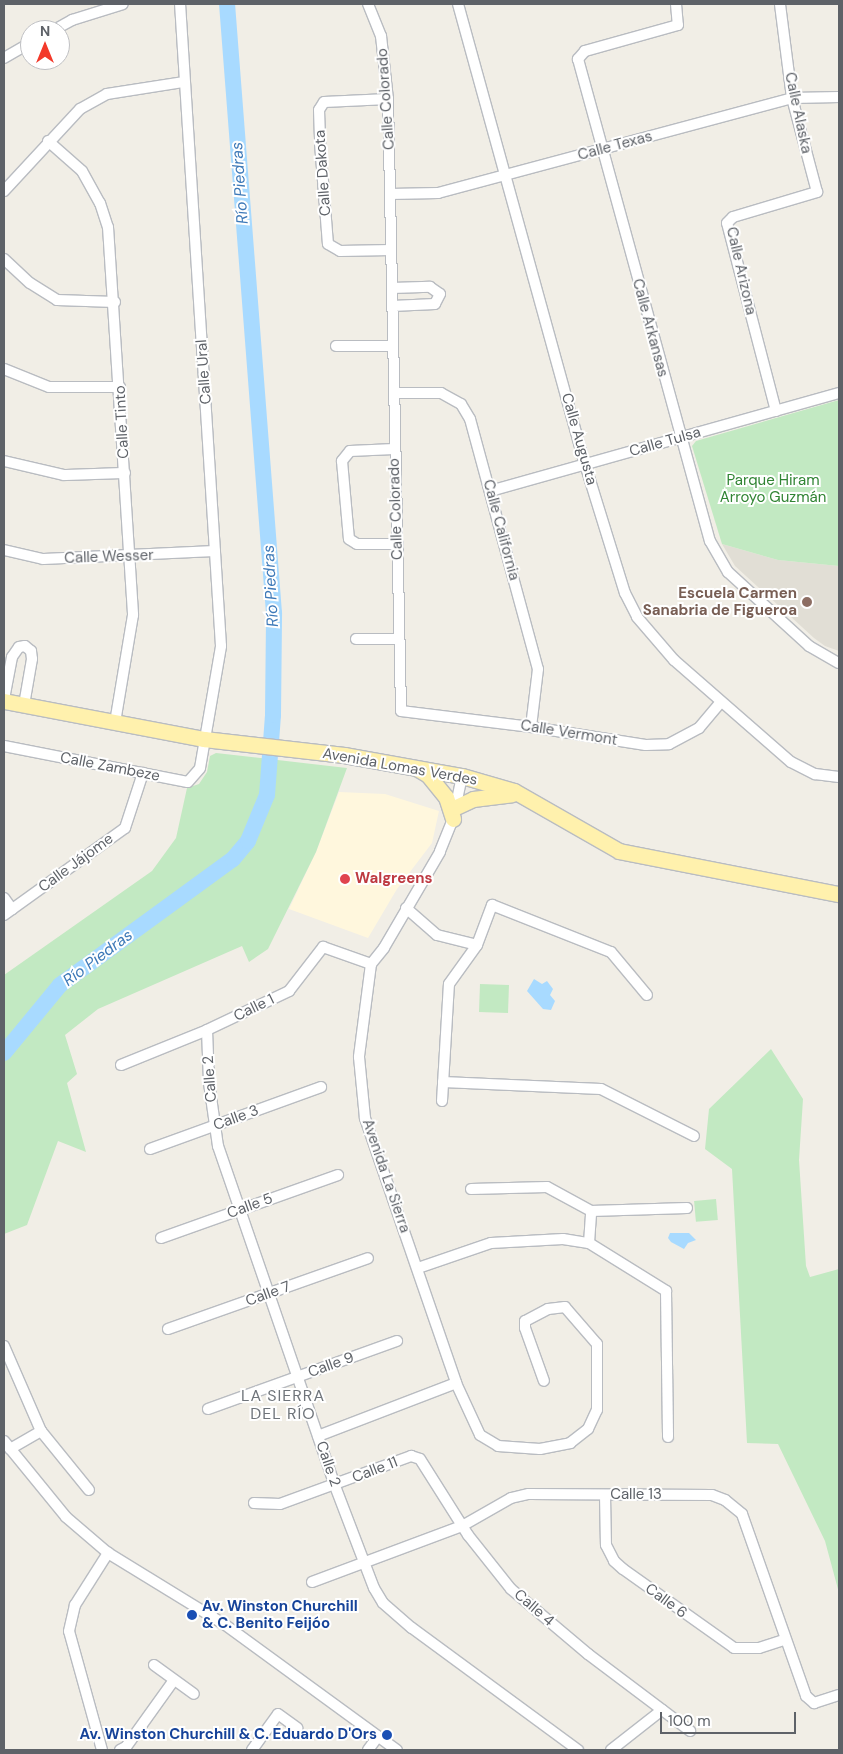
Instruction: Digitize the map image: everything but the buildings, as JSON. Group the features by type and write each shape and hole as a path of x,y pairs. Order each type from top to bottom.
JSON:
{"main road":[{"name":"Avenida Lomas Verdes","path":"4,700 114,723 204,739 313,752 462,776 520,795 619,851 839,894"},
{"path":"415,767 438,786 454,813 494,795 520,795"}],"street":[{"path":"70,21 123,4"},
{"name":"Calle Ural","path":"180,4 221,646 202,757"},
{"name":"Calle Colorado","path":"368,4 382,36 388,99 401,712"},
{"name":"Calle Augusta","path":"458,4 585,464 624,593 638,617 674,660 721,702 792,762 815,774 839,777"},
{"name":"Calle Alaska","path":"780,4 792,98 817,192"},
{"name":"Calle Arkansas","path":"676,6 678,25 585,51 578,59 710,541 728,572 809,646 839,663"},
{"path":"4,58 20,49"},
{"path":"4,191 48,141 80,109 107,94 184,82"},
{"name":"Calle Texas","path":"390,194 438,193 792,98 839,97"},
{"name":"Calle Dakota","path":"388,99 324,102 320,110 320,143 328,244 340,251 391,250"},
{"name":"Calle Tinto","path":"48,141 82,171 100,203 108,227 115,302 133,615 114,723"},
{"name":"Calle Arizona","path":"776,411 727,223 732,217 817,192"},
{"path":"4,259 30,283 57,300 115,302"},
{"path":"392,288 430,288 440,294 435,304 392,306"},
{"path":"336,346 393,346"},
{"path":"4,369 49,387 120,387"},
{"name":"Calle California","path":"395,393 440,393 461,404 470,419 538,669 531,726"},
{"name":"Calle Tulsa","path":"490,491 839,394"},
{"path":"394,449 350,451 342,461 349,539 357,544 398,544"},
{"path":"4,461 64,475 125,473"},
{"name":"Calle Wesser","path":"4,550 43,559 131,557 215,551"},
{"path":"356,639 399,639"},
{"path":"4,700 12,657 19,647 25,646 31,650 32,659 24,705"},
{"name":"Calle Vermont","path":"401,712 531,726 646,745 669,744 699,728 721,702"},
{"name":"Calle Zambeze","path":"4,746 188,782 200,768 202,757"},
{"name":"Calle Jájome","path":"8,912 125,828 142,773"},
{"name":"Avenida La Sierra","path":"462,776 454,813 440,852 384,948 371,964 359,1057 365,1118 456,1383 470,1409 480,1435 498,1446 540,1448 558,1446 570,1442 588,1429 597,1410 597,1344 565,1307 548,1310 525,1321 525,1328 544,1381"},
{"path":"4,898 8,912"},
{"path":"442,1101 448,984 476,945 492,905 611,952 647,995"},
{"path":"406,908 437,935 476,945"},
{"name":"Calle 1","path":"121,1065 207,1030 289,991 323,947 371,964"},
{"name":"Calle 2","path":"207,1030 214,1126 238,1210 335,1486 364,1562 383,1603 412,1628 578,1750"},
{"path":"443,1082 601,1089 694,1136"},
{"name":"Calle 3","path":"150,1149 322,1088"},
{"name":"Calle 5","path":"161,1238 338,1175"},
{"path":"471,1189 547,1187 591,1211 687,1208"},
{"path":"589,1243 591,1211"},
{"path":"418,1268 491,1243 564,1239 589,1243 666,1291 668,1437"},
{"name":"Calle 7","path":"168,1329 368,1258"},
{"name":"Calle 9","path":"208,1409 397,1341"},
{"path":"4,1346 40,1431 89,1490"},
{"path":"318,1436 456,1383"},
{"path":"40,1431 7,1445 66,1517 108,1553 224,1624 396,1750"},
{"name":"Calle 11","path":"254,1503 280,1504 335,1486 410,1456"},
{"name":"Calle 4","path":"410,1456 425,1464 462,1526 511,1589 588,1654 690,1731"},
{"name":"Calle 13","path":"312,1582 462,1526 511,1498 529,1494 712,1495 730,1504 742,1514 784,1640 809,1700 814,1703 839,1695"},
{"name":"Calle 6","path":"605,1494 606,1545 614,1561 623,1569 734,1648 759,1648 784,1640"},
{"path":"102,1750 69,1631 75,1605 108,1553"},
{"path":"154,1665 194,1694"},
{"path":"120,1750 126,1747 174,1680"},
{"path":"611,1750 662,1710"},
{"path":"252,1750 278,1714 297,1728"},
{"path":"368,1750 378,1736"}],"shaded area":[{"name":"Escuela Carmen Sanabria de Figueroa","path":"722,544 778,560 839,566 839,651 825,646 814,638 735,566"},
{"path":"339,792 385,794 439,811 432,843 397,889 368,938 289,909 316,852"}],"green space":[{"name":"Parque Hiram Arroyo Guzmán","path":"839,400 839,566 778,560 722,544 692,446 696,441"},
{"path":"216,753 347,768 316,852 268,949 249,962 242,946 98,1009 65,1035 77,1074 67,1083 86,1152 58,1141 27,1225 4,1234 4,975 152,871 176,838 187,788 199,784 207,772 210,756"},
{"path":"480,984 509,985 508,1013 479,1012"},
{"path":"771,1049 803,1099 799,1160 806,1266 810,1277 839,1269 839,1593 825,1541 778,1444 747,1443 732,1169 705,1149 709,1109"},
{"path":"716,1199 718,1220 696,1222 694,1201"}],"water":[{"path":"534,979 542,984 547,981 553,989 550,995 555,1001 551,1010 543,1009 527,991"},
{"path":"670,1233 689,1233 696,1240 688,1243 684,1249 671,1242 668,1238"}],"waterway":[{"name":"Río Piedras","path":"4,1053 60,985 233,859 248,841 267,795 273,715 274,613 227,4"}],"place":[{"name":"Escuela Carmen Sanabria de Figueroa","path":"807,602"},
{"name":"Walgreens","path":"345,879"},
{"name":"Av. Winston Churchill & C. Benito Feijóo","path":"192,1615"},
{"name":"Av. Winston Churchill & C. Eduardo D'Ors","path":"387,1735"}],"district":[{"name":"LA SIERRA DEL RÍO","path":"283,1405"}]}
